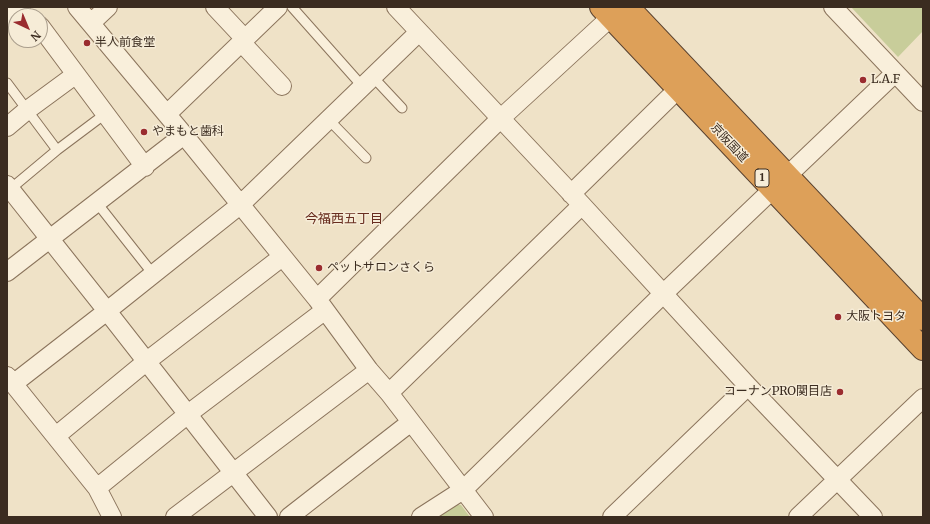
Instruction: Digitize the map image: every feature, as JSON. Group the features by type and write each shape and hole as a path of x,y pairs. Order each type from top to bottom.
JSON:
{"highway":[{"name":"京阪国道","path":"613,10 678,89 780,183 923,319"},
{"name":"京阪国道","path":"613,10 780,183 923,349"}],"street":[{"path":"7,18 21,7"},
{"path":"78,7 184,135 282,257 484,517"},
{"path":"91,24 108,7"},
{"path":"215,7 282,86"},
{"path":"166,114 278,7"},
{"path":"396,7 577,199 662,294 748,386 873,517"},
{"path":"833,7 923,102"},
{"path":"97,488 320,305 500,119 613,10"},
{"path":"112,517 97,488 10,380 108,311 240,205 419,32"},
{"path":"48,37 145,167"},
{"path":"420,517 463,490 662,294 895,73"},
{"path":"7,127 26,110 75,75"},
{"path":"389,393 577,199 678,89"},
{"path":"7,272 145,167 184,135"},
{"path":"8,189 108,311 268,517"},
{"path":"56,436 147,361 282,257"},
{"path":"175,517 369,370"},
{"path":"612,517 748,386"},
{"path":"798,517 923,398"},
{"path":"289,517 411,422"}],"lane":[{"path":"292,7 368,82 402,108"},
{"path":"7,83 57,150"},
{"path":"8,189 105,114"},
{"path":"329,120 366,158"},
{"path":"97,203 153,274"}],"green space":[{"path":"851,7 923,7 923,31 898,57"},
{"path":"454,504 461,505 470,517 432,517"}],"place":[{"name":"半人前食堂","path":"87,43"},
{"name":"L.A.F","path":"863,80"},
{"name":"やまもと歯科","path":"144,132"},
{"name":"ペットサロンさくら","path":"319,268"},
{"name":"大阪トヨタ","path":"838,317"},
{"name":"コーナンPRO関目店","path":"840,392"}],"district":[{"name":"今福西五丁目","path":"344,219"}]}
